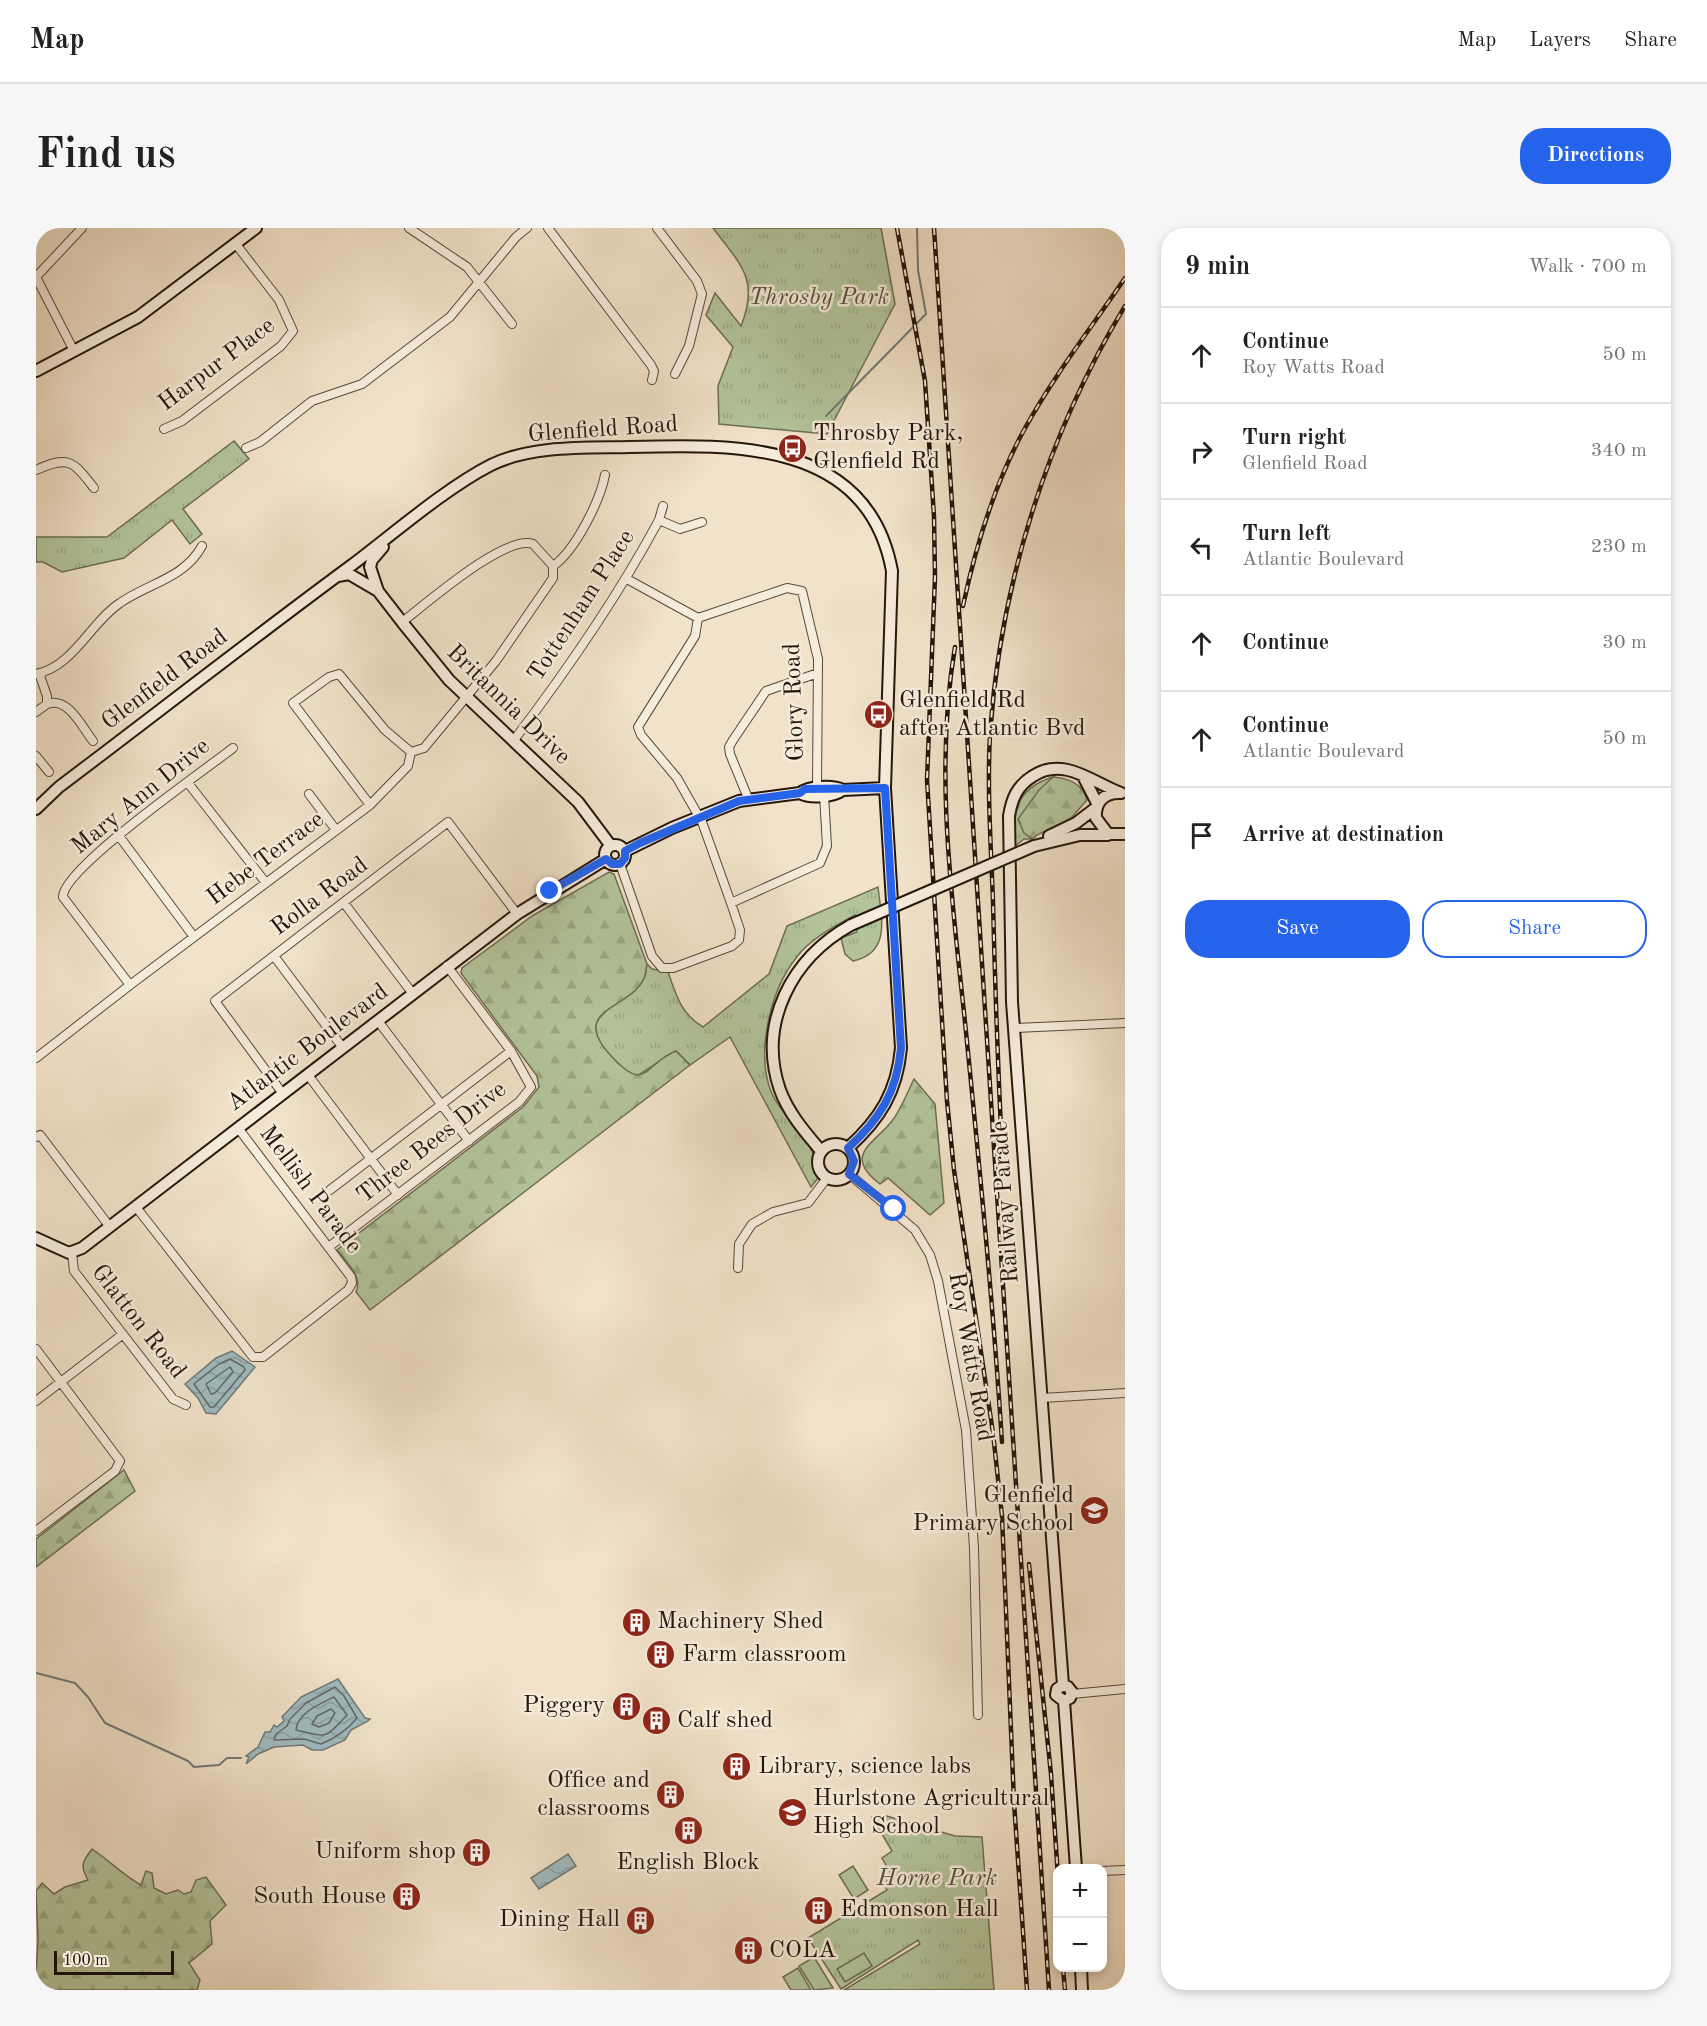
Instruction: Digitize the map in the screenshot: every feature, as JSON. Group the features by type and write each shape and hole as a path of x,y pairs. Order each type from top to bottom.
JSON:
{"street":[{"path":"74,351 36,277 82,228"},
{"path":"36,371 138,317 256,228"},
{"path":"409,228 420,231 459,261 480,282 512,324"},
{"path":"246,448 260,442 312,401 362,384 450,317 516,237 527,228"},
{"path":"548,228 651,365 654,371 652,380"},
{"path":"657,228 697,281 702,294 689,346 675,374"},
{"name":"Harpur Place","path":"164,429 182,421 281,346 293,332 279,300 235,243"},
{"name":"Glenfield Road","path":"36,809 59,787 335,577 490,466 506,459 542,452 613,447 719,445 785,455 824,472 854,496 872,518 890,560 893,591 885,788 898,1002 899,1070 885,1107 872,1126 848,1148"},
{"path":"36,470 54,462 69,462 82,472 94,488"},
{"path":"370,805 293,703 329,677 339,674 385,730 411,752 424,748 538,602 553,578 554,566 569,552 600,494 605,475"},
{"name":"Tottenham Place","path":"514,740 583,648 627,579 659,520 663,506"},
{"name":"Tottenham Place","path":"659,520 680,530 702,522"},
{"name":"Britannia Drive","path":"409,522 372,560 370,567 378,591 433,662 578,801 611,846"},
{"path":"402,622 485,558 521,544 533,544 554,566"},
{"path":"47,704 47,696 38,674 65,658 119,603 163,581 194,560 202,546"},
{"name":"Britannia Drive","path":"335,577 349,574 378,591"},
{"path":"620,864 652,956 662,968 673,968 736,944 740,935 731,903 699,817 682,785 638,727 695,636 698,618 627,579"},
{"name":"Glory Road","path":"698,618 794,588 802,591 818,673 820,792 827,846 820,863 731,903"},
{"path":"748,798 730,754 729,747 732,740 766,691 818,673"},
{"path":"36,712 47,704 57,702 65,705 93,741"},
{"name":"Mary Ann Drive","path":"130,985 63,897 66,884 99,851 233,748"},
{"name":"Hebe Terrace","path":"130,985 370,805 408,766 411,752"},
{"path":"36,756 49,772"},
{"name":"Railway Parade","path":"1068,1697 1069,1687 1063,1685 1014,1028 1008,840 1011,802 1024,782 1041,771 1059,768 1082,775 1123,793"},
{"path":"1082,775 1097,806 1097,822 1104,832 1120,836"},
{"path":"188,783 266,883"},
{"path":"625,851 699,817 748,798 800,793 805,789 837,794 843,790 885,788"},
{"path":"1036,846 1097,806 1106,796 1123,793"},
{"path":"309,795 336,830"},
{"name":"Rolla Road","path":"283,1094 215,1001 448,822 517,914"},
{"path":"821,1151 835,1144 848,1148 854,1161 849,1174 837,1180 827,1178 818,1167 821,1151 794,1118 780,1090 774,1064 774,1032 782,999 800,966 824,942 851,925 1036,846 1080,834 1120,836"},
{"path":"119,836 194,937"},
{"path":"619,845 625,851 625,858 620,864 612,864 606,859 606,851 611,846 619,845"},
{"name":"Atlantic Boulevard","path":"72,1253 110,1227 517,914 606,859"},
{"path":"344,903 413,994"},
{"path":"274,956 343,1048"},
{"path":"330,1190 511,1051 447,966"},
{"path":"36,1058 130,985"},
{"path":"378,1022 469,1141"},
{"path":"1014,1028 1125,1023"},
{"name":"Three Bees Drive","path":"330,1246 519,1102 531,1083 511,1051"},
{"path":"308,1075 398,1195"},
{"name":"Mellish Parade","path":"136,1207 253,1357 263,1357 348,1290 352,1283 351,1276 330,1246 238,1128"},
{"path":"36,1137 40,1134 110,1227"},
{"name":"Roy Watts Road","path":"849,1174 915,1230 935,1267 966,1430 978,1715"},
{"path":"738,1268 740,1244 752,1224 773,1212 808,1203 827,1178"},
{"path":"36,1238 61,1251 72,1253"},
{"name":"Glatton Road","path":"72,1253 74,1271 173,1399 186,1405"},
{"path":"36,1401 123,1334"},
{"path":"36,1349 118,1456 119,1466 116,1471 36,1531"},
{"path":"1042,1398 1125,1393"},
{"path":"1076,1864 1068,1697 1125,1689"},
{"path":"1107,1871 1125,1870"},
{"path":"1081,1972 1082,1990"}],"green space":[{"name":"Throsby Park","path":"713,228 881,228 895,304 827,434 719,424 718,386 733,347 706,315 715,293 741,326 746,310 748,284 739,262"},
{"path":"234,441 249,459 183,509 202,534 190,544 172,520 124,558 62,572 43,562 36,562 36,537 107,537"},
{"path":"1053,777 1030,802 1024,833 1033,839 1024,839 1014,847 1016,813 1019,803 1030,788"},
{"path":"1053,777 1074,783 1082,790 1087,800 1071,818 1033,839 1024,833 1018,819 1039,790"},
{"path":"609,872 614,874 647,964 645,976 637,989 598,1019 596,1028 600,1041 612,1057 632,1074 645,1073 676,1051 690,1065 370,1310 356,1292 358,1286 353,1270 337,1250 523,1107 539,1087 537,1076 461,973 462,968 532,916"},
{"path":"878,887 882,921 879,942 874,950 865,957 853,961 845,954 841,938 857,932 855,915 823,934 802,951 787,972 772,1005 765,1042 767,1078 776,1102 812,1151 818,1178 811,1187 730,1037 690,1065 676,1051 637,1076 621,1067 598,1039 595,1028 599,1018 637,987 645,976 647,964 652,969 668,972 684,1010 703,1027 769,974 787,926"},
{"path":"914,1079 935,1104 944,1203 930,1215 888,1178 880,1184 863,1165 862,1157 870,1143 895,1117"},
{"path":"124,1470 135,1491 36,1567 36,1539"},
{"name":"Horne Park","path":"883,1815 955,1836 982,1837 994,1990 844,1990 920,1944 918,1940 841,1989 808,1938 887,1890 885,1886 890,1872 882,1858 892,1851 872,1817"},
{"path":"92,1849 141,1885 146,1871 152,1873 154,1888 166,1894 178,1890 184,1894 191,1892 196,1880 206,1877 226,1905 210,1921 212,1944 189,1963 200,1980 197,1990 36,1990 36,1981 39,1984 36,1974 38,1940 36,1891 42,1883 54,1894 65,1887 88,1880 83,1864"},
{"path":"853,1866 868,1890 854,1899 839,1875"},
{"path":"864,1953 872,1966 845,1982 837,1969"},
{"path":"814,1957 833,1988 814,1990 799,1966"},
{"path":"798,1968 811,1990 791,1990 783,1977"}],"water":[{"path":"232,1351 255,1367 216,1414 206,1413 198,1398 185,1384 216,1358"},
{"path":"338,1679 365,1718 370,1719 368,1721 351,1730 345,1740 323,1750 312,1750 303,1745 274,1747 258,1754 246,1764 249,1757 246,1756 258,1747 265,1732 270,1732 274,1725 277,1727 284,1721 282,1717 301,1697"},
{"path":"568,1854 576,1866 539,1889 531,1878"}],"waterway":[{"path":"826,416 926,314 918,270 917,228"},
{"path":"36,1673 75,1683 88,1697 105,1723 188,1761 194,1767 219,1765 227,1758 241,1758"}],"railway":[{"path":"897,228 925,381 934,516 935,577 927,780 947,1101 954,1170 993,1433 1002,1516 1014,1802 1027,1990"},
{"path":"934,228 1049,1990"},
{"path":"963,606 987,516 1013,451 1047,391 1125,278"},
{"path":"1002,1151 989,797 990,735 995,679 1004,623 1032,513 1072,406 1125,306"},
{"path":"955,647 946,740 947,834 985,1232 1002,1442"},
{"path":"1029,1564 1051,1774 1057,1864"},
{"path":"1063,1972 1065,1990"}],"place":[{"name":"Throsby Park, Glenfield Rd","path":"792,448"},
{"name":"Glenfield Rd after Atlantic Bvd","path":"878,715"},
{"name":"Glenfield Primary School","path":"1095,1510"},
{"name":"Machinery Shed","path":"636,1622"},
{"name":"Farm classroom","path":"661,1655"},
{"name":"Piggery","path":"626,1706"},
{"name":"Calf shed","path":"656,1721"},
{"name":"Library, science labs","path":"737,1767"},
{"name":"Office and classrooms","path":"671,1795"},
{"name":"Hurlstone Agricultural High School","path":"792,1813"},
{"name":"English Block","path":"688,1830"},
{"name":"Uniform shop","path":"477,1852"},
{"name":"South House","path":"407,1897"},
{"name":"Edmonson Hall","path":"819,1910"},
{"name":"Dining Hall","path":"641,1920"},
{"name":"COLA","path":"748,1951"}],"route":[{"path":"550,891 580,876 606,859 612,864 620,864 624,861 625,851 640,843 748,798 800,793 805,789 885,788 895,927 901,1048 899,1070 896,1084 885,1107 872,1126 848,1148 854,1161 849,1174 894,1209"}]}
